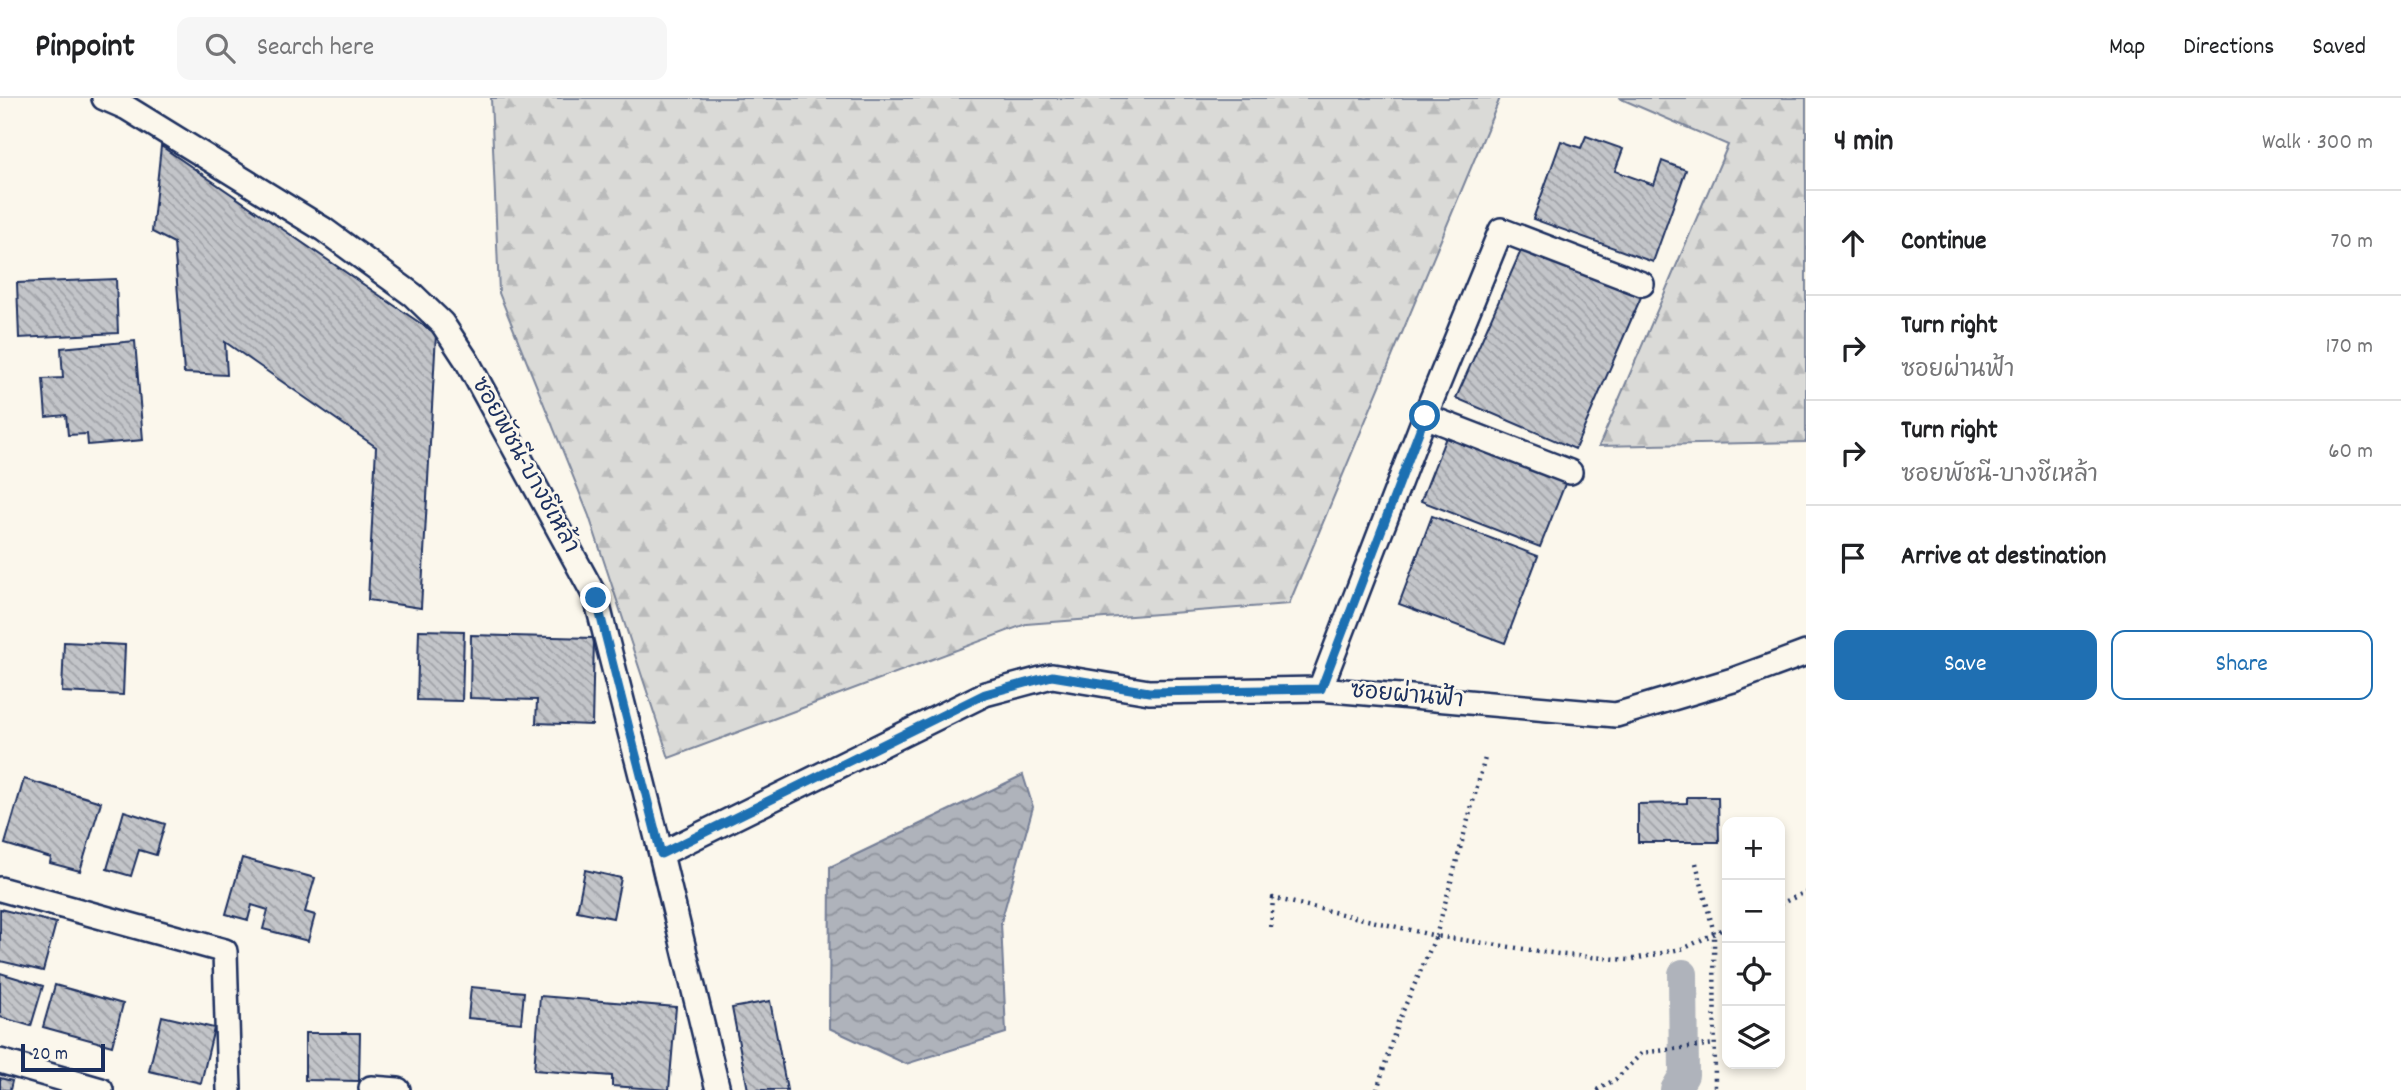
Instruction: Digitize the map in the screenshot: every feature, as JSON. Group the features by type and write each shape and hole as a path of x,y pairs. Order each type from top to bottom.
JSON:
{"street":[{"name":"ซอยพัชนี-บางชีเหล้า","path":"104,98 127,108 323,229 413,295 442,323 467,361 596,598 718,1090"},
{"path":"1321,689 1425,416 1501,230 1642,284"},
{"path":"1425,416 1570,471"},
{"name":"ซอยผ่านฟ้า","path":"661,854 985,694 1052,676 1149,692 1321,689 1616,715 1733,680 1806,653"},
{"path":"0,889 225,951 229,1090"},
{"path":"0,1061 101,1090"},
{"path":"371,1088 398,1090"}],"path":[{"path":"1377,1090 1398,1022 1436,936 1485,758"},
{"path":"1696,863 1714,933 1714,1090"},
{"path":"1785,902 1806,892"},
{"path":"1271,927 1273,898 1436,936 1565,955 1629,960 1685,948 1722,929"},
{"path":"1597,1090 1616,1079 1642,1053 1714,1044"}],"green space":[{"path":"491,98 1500,98 1289,604 1026,624 669,758 589,516 499,293"},
{"path":"1619,98 1806,98 1806,442 1599,446 1728,145"}],"water":[{"path":"1023,775 1033,807 1001,922 1006,1033 906,1064 829,1028 830,867"}],"building":[{"path":"1586,136 1623,149 1615,171 1654,185 1662,161 1686,170 1653,262 1533,219 1561,141 1581,148"},
{"path":"161,146 436,334 421,608 368,600 376,447 225,342 227,375 184,373 174,243 152,232"},
{"path":"1523,246 1641,297 1575,449 1456,398"},
{"path":"116,279 118,333 19,338 17,283"},
{"path":"135,341 143,440 88,445 87,434 68,435 66,415 46,417 43,379 63,378 61,348"},
{"path":"1448,432 1567,479 1540,547 1421,501"},
{"path":"1432,516 1538,556 1505,643 1399,604"},
{"path":"419,630 464,631 462,701 417,700"},
{"path":"471,635 594,638 592,725 536,723 537,700 470,698"},
{"path":"64,642 125,645 123,695 62,692"},
{"path":"24,779 101,802 80,871 50,863 51,858 5,844"},
{"path":"1687,797 1718,797 1719,842 1638,842 1638,804 1687,803"},
{"path":"124,811 165,824 156,855 139,850 131,876 107,869"},
{"path":"242,858 315,878 305,912 315,915 308,941 263,929 268,910 252,905 248,920 226,914"},
{"path":"585,870 621,878 613,918 577,911"},
{"path":"0,909 56,923 43,971 0,961"},
{"path":"0,973 43,986 31,1026 0,1017"},
{"path":"55,985 123,1004 112,1046 43,1027"},
{"path":"471,987 524,992 521,1023 468,1018"},
{"path":"540,996 676,1007 669,1090 612,1086 612,1076 534,1070"},
{"path":"770,1001 787,1090 748,1090 732,1008"},
{"path":"162,1016 214,1028 201,1083 149,1071"},
{"path":"305,1033 360,1033 359,1081 305,1080"},
{"path":"0,1078 12,1081 10,1090 0,1090"}],"waterway":[{"path":"1675,1090 1684,1075 1683,974"}],"route":[{"path":"596,598 661,854 985,694 1052,676 1149,692 1321,689 1425,416"}]}
